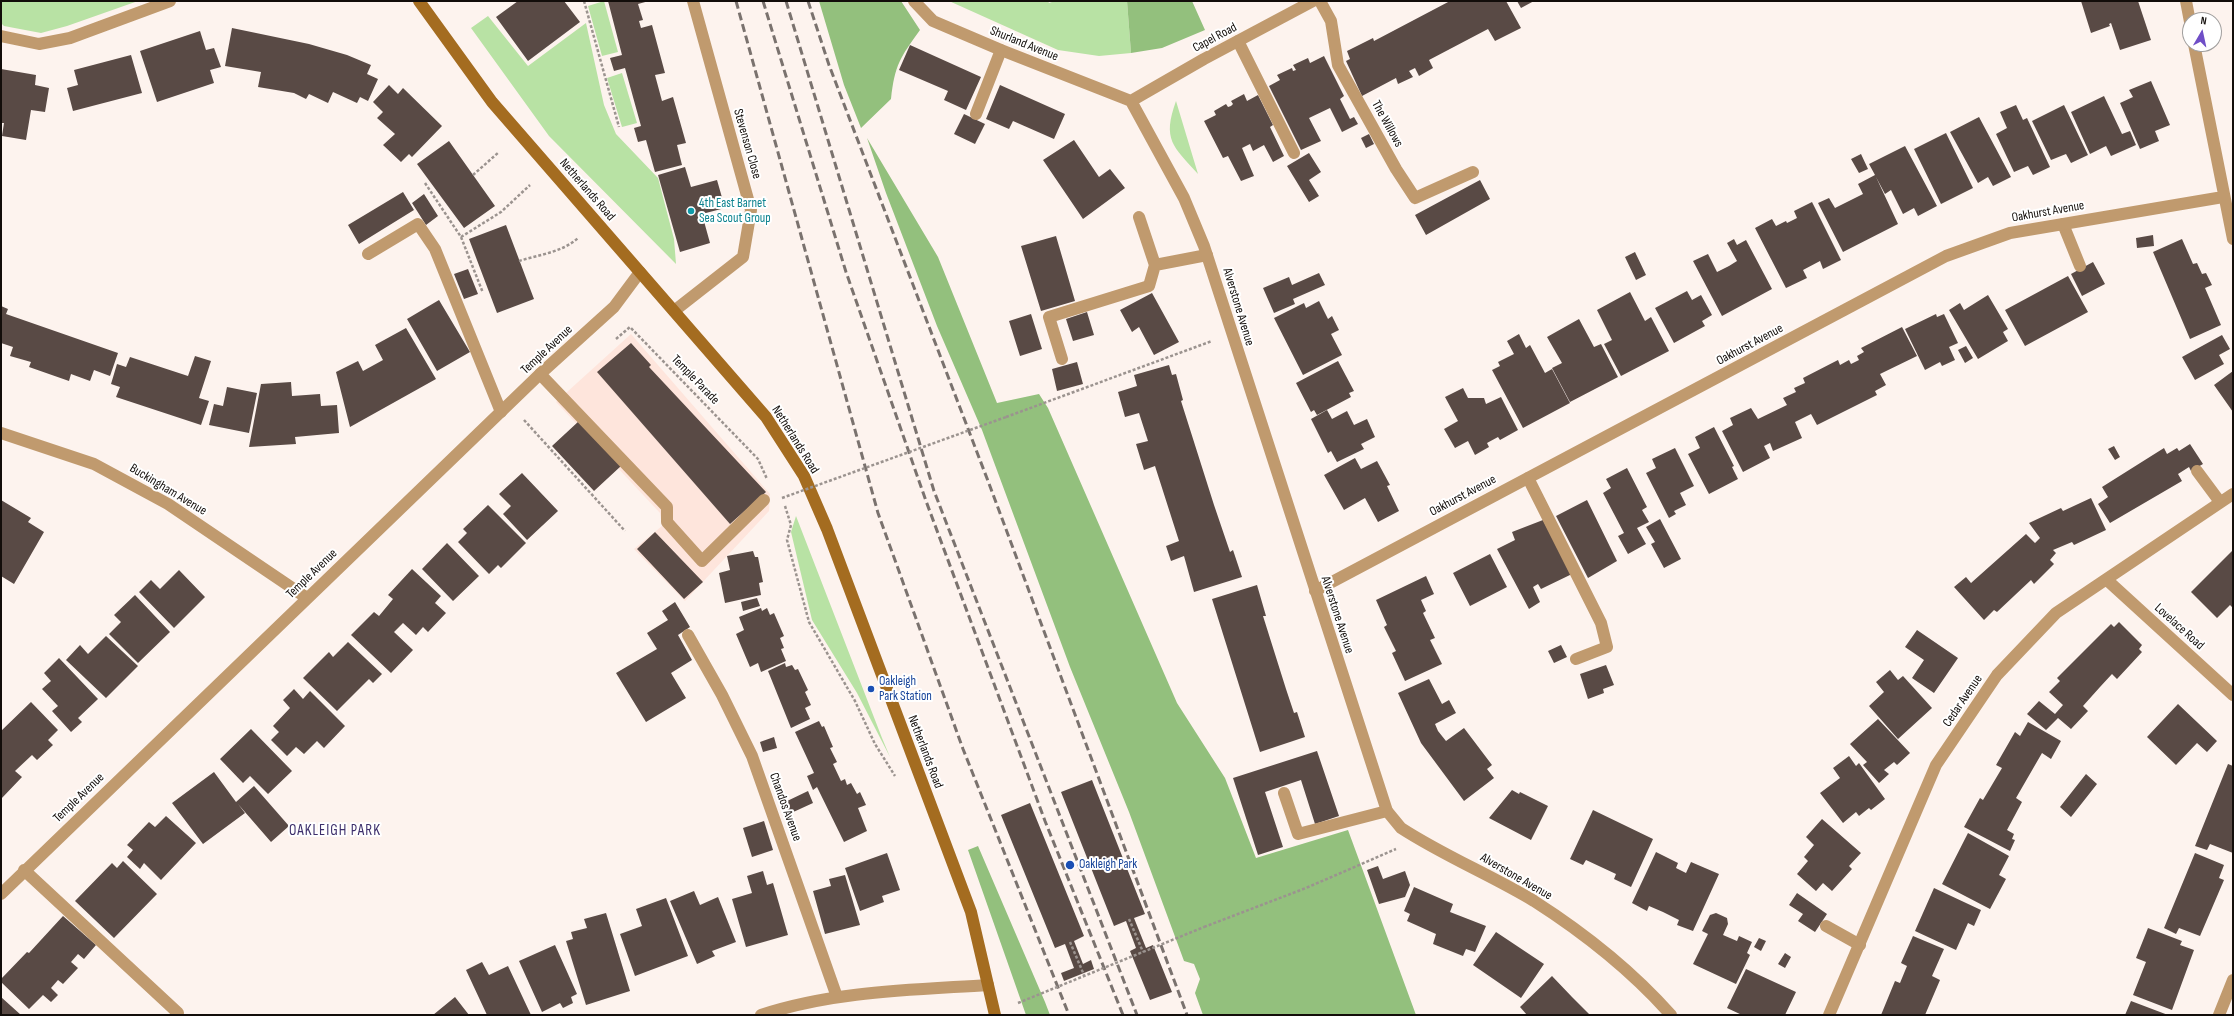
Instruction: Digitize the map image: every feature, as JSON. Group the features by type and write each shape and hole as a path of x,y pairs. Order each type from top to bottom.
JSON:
{"street":[{"path":"1,36 39,44 70,38 170,1"},
{"name":"Netherlands Road","path":"419,1 492,102 766,417 804,476 827,529 971,912 995,1015"},
{"name":"Stevenson Close","path":"674,311 743,257 751,210 693,1"},
{"name":"Shurland Avenue","path":"914,1 933,21 1001,50 1131,101"},
{"name":"Capel Road","path":"1131,101 1238,40 1295,5 1313,1"},
{"name":"The Willows","path":"1320,1 1331,21 1338,65 1396,169 1415,198 1473,172"},
{"path":"2186,1 2188,12"},
{"path":"1238,40 1294,153"},
{"path":"976,114 1001,50"},
{"path":"2196,52 2223,196 2233,239"},
{"name":"Alverstone Avenue","path":"1131,101 1184,198 1207,255 1387,811 1401,828 1418,840 1533,901 1584,936 1651,992 1671,1015"},
{"name":"Oakhurst Avenue","path":"1315,591 1946,256 2010,233 2223,196"},
{"path":"1062,359 1049,317 1149,286 1155,265 1139,217"},
{"path":"368,254 418,224 435,249 506,408"},
{"path":"2063,224 2080,266"},
{"path":"1155,265 1207,255"},
{"name":"Temple Avenue","path":"1,894 24,870 540,374 614,307 640,272"},
{"path":"540,374 667,507 668,522 702,561 764,500"},
{"name":"Buckingham Avenue","path":"1,433 94,464 168,504 307,598"},
{"path":"2197,471 2220,502"},
{"path":"1528,478 1601,623 1607,647 1576,659"},
{"name":"Cedar Avenue","path":"1829,1015 1936,765 1997,675 2056,613 2233,494"},
{"name":"Lovelace Road","path":"2107,580 2233,695"},
{"name":"Chandos Avenue","path":"688,635 722,695 752,756 837,997"},
{"path":"1284,793 1298,834 1387,811"},
{"path":"24,870 178,1013 176,1015"},
{"path":"1826,926 1860,945"},
{"path":"2219,1015 2233,980"},
{"path":"761,1015 782,1008 837,997 988,985"}],"path":[{"path":"584,1 619,127"},
{"path":"473,175 499,152"},
{"path":"425,183 461,236 483,293"},
{"path":"461,236 501,212 530,185"},
{"path":"520,260 551,252 572,244 578,238"},
{"name":"Temple Parade","path":"616,338 630,327 758,459 770,485"},
{"path":"899,782 875,744 855,701 809,622 787,540 791,525 782,498 1232,334"},
{"path":"506,408 625,531"},
{"path":"1018,1003 1204,927 1306,888 1418,840"},
{"path":"1129,919 1143,952"},
{"path":"1070,942 1084,975"}],"shaded area":[{"path":"631,334 770,494 769,511 685,601 634,549 662,526 660,513 556,402"}],"green space":[{"path":"1,1 138,1 67,26 41,33 4,26 1,23"},
{"path":"604,1 618,52 602,56 588,6"},
{"path":"819,1 901,1 920,30 903,55 897,69 894,77 891,99 861,128 844,85"},
{"path":"949,1 1048,1 1049,3 1055,1 1127,1 1131,53 1099,56 1058,50"},
{"path":"1127,1 1192,1 1205,30 1162,48 1131,53"},
{"path":"488,16 528,66 586,23 604,105 616,134 658,178 674,239 676,264 549,136 471,28"},
{"path":"622,73 637,123 622,127 607,78"},
{"path":"1176,101 1198,174 1176,149 1172,142 1170,125"},
{"path":"867,138 938,257 997,403 1039,394 1048,408 1177,703 1225,778 1256,858 1348,830 1416,1015 1203,1015 1195,993 1200,979 1194,964 1184,961 1129,812 1070,667 982,430 937,326 886,193"},
{"path":"796,516 890,757 857,693 812,620 791,532"},
{"path":"978,846 1050,1015 1026,1015 968,850"}],"building":[{"path":"518,1 564,1 580,22 528,61 496,17"},
{"path":"608,1 649,1 638,4 643,20 639,21 641,28 652,25 665,73 655,75 662,101 673,97 686,143 677,145 682,165 655,172 646,140 638,142 634,128 641,126 625,68 614,71 610,58 622,55"},
{"path":"1450,1 1506,1 1521,28 1495,41 1488,29 1429,60 1433,68 1419,76 1415,68 1409,71 1413,77 1398,84 1396,78 1362,96 1346,61 1350,59 1347,51 1373,38 1374,41"},
{"path":"1517,1 1534,1 1521,8"},
{"path":"2081,1 2138,1 2151,40 2120,50 2111,23 2109,24 2110,26 2091,33"},
{"path":"232,28 309,44 347,55 371,65 367,74 378,79 368,101 360,97 357,103 333,92 328,103 309,94 306,99 294,93 258,87 261,72 225,66"},
{"path":"200,31 206,50 214,48 221,67 210,70 214,83 157,102 140,51"},
{"path":"910,45 981,77 966,110 944,100 948,91 899,70"},
{"path":"131,55 142,93 73,111 67,88 78,85 74,70"},
{"path":"1324,56 1344,96 1340,99 1350,119 1354,117 1358,124 1342,132 1330,108 1309,118 1321,141 1301,150 1269,86 1280,80 1277,75 1292,68 1293,71 1296,70 1293,65 1308,58 1310,63"},
{"path":"1,69 36,75 35,85 49,88 45,112 31,110 26,140 2,136 4,123 1,123"},
{"path":"2151,81 2170,125 2155,131 2159,141 2140,149 2120,103 2133,97 2129,90"},
{"path":"389,85 398,94 403,88 442,126 412,157 409,154 401,162 383,145 395,134 377,118 383,112 373,102"},
{"path":"1000,85 1065,114 1054,139 1013,121 1009,129 986,119"},
{"path":"1244,94 1247,101 1258,95 1273,125 1270,127 1284,156 1273,162 1264,145 1253,151 1250,144 1242,148 1254,176 1241,181 1228,156 1223,158 1204,121 1216,115 1214,111 1226,104 1228,107 1231,106 1233,104 1231,101"},
{"path":"2104,96 2122,134 2130,131 2136,145 2111,156 2106,146 2090,154 2071,112"},
{"path":"2016,105 2023,120 2027,118 2050,167 2033,175 2028,166 2014,172 1996,134 2007,128 2000,112"},
{"path":"2064,105 2088,155 2071,163 2066,154 2051,160 2032,121"},
{"path":"964,114 985,124 975,144 954,134"},
{"path":"1979,117 2011,177 1993,186 1988,177 1978,183 1950,132"},
{"path":"1946,133 1973,188 1941,204 1914,149"},
{"path":"1369,134 1374,144 1366,148 1361,138"},
{"path":"1074,140 1099,177 1110,169 1125,188 1083,219 1043,160"},
{"path":"449,141 495,206 464,228 417,164"},
{"path":"1905,146 1937,206 1918,216 1914,208 1903,214 1891,190 1885,194 1876,177 1898,224 1843,252 1818,203 1829,198 1835,208 1863,194 1858,184 1875,175 1869,164"},
{"path":"1309,153 1321,172 1309,180 1319,196 1309,202 1287,166"},
{"path":"1861,154 1868,169 1859,173 1851,159"},
{"name":"4th East Barnet Sea Scout Group","path":"685,167 691,187 717,180 725,208 702,214 710,243 680,252 658,175"},
{"path":"1480,180 1490,199 1426,235 1415,215"},
{"path":"403,192 414,210 359,244 348,225"},
{"path":"424,194 438,216 426,225 412,203"},
{"path":"1812,202 1841,260 1823,269 1820,261 1803,270 1807,278 1786,288 1755,228 1772,219 1776,226 1786,221 1787,223 1797,218 1794,211"},
{"path":"506,225 534,299 497,313 469,239"},
{"path":"2153,235 2154,246 2137,248 2136,238"},
{"path":"1056,236 1075,301 1041,311 1021,246"},
{"path":"1734,239 1737,245 1746,240 1772,289 1722,316 1693,261 1708,254 1717,272 1729,266 1737,261 1727,243"},
{"path":"2182,239 2193,264 2197,263 2202,274 2206,273 2212,285 2205,288 2221,325 2190,339 2153,252"},
{"path":"1635,252 1646,275 1636,280 1625,257"},
{"path":"2093,262 2105,284 2082,296 2071,274"},
{"path":"468,269 478,294 464,299 454,274"},
{"path":"1319,273 1325,285 1293,299 1295,304 1274,313 1263,288 1289,277 1292,285"},
{"path":"2068,276 2088,312 2025,346 2005,310"},
{"path":"1687,291 1692,300 1701,295 1712,315 1702,321 1705,326 1674,343 1655,308"},
{"path":"1630,292 1645,321 1651,317 1669,351 1621,376 1604,344 1612,340 1597,310"},
{"path":"1152,293 1179,342 1154,355 1139,327 1132,332 1120,310"},
{"path":"1988,295 2008,329 2003,332 2008,341 1978,359 1949,310 1960,303 1964,310"},
{"path":"439,300 470,352 437,371 407,319"},
{"path":"1319,301 1328,319 1332,316 1339,330 1331,334 1342,355 1303,375 1274,318 1304,303 1306,308"},
{"path":"1,306 8,309 6,314 118,353 110,376 94,370 90,381 71,374 69,381 29,367 31,362 10,356 13,347 1,343"},
{"path":"1087,312 1094,335 1073,341 1066,319"},
{"path":"1031,314 1042,349 1020,356 1009,321"},
{"path":"1936,314 1937,317 1944,314 1958,343 1949,347 1955,360 1942,366 1940,362 1925,370 1905,329"},
{"path":"1579,319 1594,347 1601,344 1618,377 1570,402 1552,368 1562,363 1547,337"},
{"path":"1902,327 1917,356 1880,374 1886,385 1875,391 1877,395 1817,425 1811,414 1795,422 1802,438 1773,451 1770,443 1764,446 1770,458 1743,472 1722,431 1733,425 1730,418 1751,408 1758,419 1787,405 1783,398 1796,392 1794,388 1805,383 1803,378 1838,360 1840,365 1849,360 1851,364 1859,360 1857,356 1864,352 1861,348"},
{"path":"406,328 436,379 350,427 336,372 358,361 363,371 383,360 375,345"},
{"path":"1519,334 1526,348 1530,345 1545,373 1552,369 1570,403 1523,428 1492,370 1500,366 1498,362 1514,354 1507,341"},
{"path":"2222,335 2230,349 2219,355 2224,364 2195,380 2182,357"},
{"path":"631,343 651,365 649,367 766,492 730,524 597,372"},
{"path":"1966,346 1973,358 1965,363 1958,350"},
{"path":"195,356 211,361 199,398 209,401 201,425 116,397 120,387 111,384 117,364 126,367 130,357 188,376"},
{"path":"1338,361 1354,391 1349,393 1351,397 1317,415 1314,410 1311,412 1296,383"},
{"path":"1077,362 1083,384 1057,391 1052,369"},
{"path":"1169,365 1172,375 1176,374 1183,400 1181,401 1214,505 1230,552 1233,550 1242,577 1194,592 1184,556 1171,561 1166,546 1179,541 1155,466 1144,470 1136,444 1148,441 1139,413 1125,417 1118,392 1137,386 1134,375"},
{"path":"2233,371 2233,412 2214,385"},
{"path":"291,382 292,396 320,394 321,406 337,405 339,433 295,437 296,444 249,447 261,384"},
{"path":"227,387 257,393 249,433 209,425 214,404 223,406"},
{"path":"1463,388 1468,398 1484,398 1486,404 1501,397 1518,430 1500,440 1498,437 1487,443 1489,447 1475,455 1468,441 1455,448 1444,429 1458,421 1445,397"},
{"path":"1327,410 1332,419 1347,411 1354,425 1367,419 1375,437 1361,444 1364,449 1337,462 1331,451 1328,453 1311,419"},
{"path":"579,421 621,466 594,491 552,446"},
{"path":"1714,427 1734,466 1732,467 1738,479 1709,494 1688,454 1700,448 1695,437"},
{"path":"2190,444 2203,464 2191,471 2189,467 2178,474 2182,481 2110,523 2098,504 2108,497 2102,487 2164,448 2167,454 2177,448 2179,451"},
{"path":"2114,446 2120,457 2115,460 2108,449"},
{"path":"1675,448 1694,486 1680,493 1686,505 1674,511 1676,514 1669,518 1646,473 1656,468 1652,459"},
{"path":"1355,458 1361,469 1377,461 1390,485 1387,486 1399,511 1378,522 1365,498 1344,510 1324,475"},
{"path":"1627,468 1647,507 1642,510 1649,522 1637,528 1646,544 1628,554 1618,536 1624,533 1603,493 1611,488 1606,479"},
{"path":"522,473 558,511 527,540 503,514 511,506 499,494"},
{"path":"2091,498 2106,530 2074,545 2072,542 2053,550 2056,553 2050,560 2054,564 2034,584 2031,580 1997,612 1994,610 1984,620 1954,587 1966,577 1971,583 2026,534 2035,543 2040,538 2029,523 2061,508 2063,511"},
{"path":"1,500 31,518 28,522 44,532 14,584 1,576"},
{"path":"1587,500 1617,561 1588,578 1556,516"},
{"path":"488,505 526,543 501,568 498,565 489,574 458,542 467,533 463,529"},
{"path":"1660,519 1681,559 1664,568 1651,544 1655,542 1646,527"},
{"path":"1543,520 1572,574 1541,589 1538,584 1533,587 1540,602 1529,609 1497,549 1515,540 1512,532"},
{"path":"655,532 703,582 684,599 637,549"},
{"path":"447,543 479,576 453,601 422,569"},
{"path":"2233,550 2233,608 2230,605 2217,618 2191,592"},
{"path":"753,551 755,557 758,557 763,582 759,583 761,595 725,603 719,573 730,570 727,556"},
{"path":"1490,554 1507,587 1470,606 1453,573"},
{"path":"412,569 441,596 435,603 446,613 428,632 423,627 416,635 403,623 394,632 413,650 391,673 351,635 374,612 379,616 393,599 388,595"},
{"path":"179,570 205,597 174,628 139,592 151,580 160,589"},
{"path":"1426,576 1434,594 1421,600 1426,611 1423,613 1435,638 1430,640 1442,664 1405,681 1392,653 1396,651 1384,627 1387,625 1376,600"},
{"path":"1257,585 1266,616 1263,616 1286,689 1294,713 1297,712 1305,737 1260,752 1212,599"},
{"path":"135,595 170,632 138,663 109,634 121,622 114,615"},
{"path":"757,598 760,606 743,611 741,602"},
{"path":"675,602 690,627 678,635 692,660 671,673 686,698 646,722 616,673 657,649 647,633 668,620 662,611"},
{"path":"761,608 762,611 767,608 770,615 774,613 784,636 780,638 784,648 781,649 786,661 761,672 758,663 750,667 736,634 744,630 739,617"},
{"path":"2119,622 2142,645 2139,649 2142,652 2117,679 2112,674 2100,687 2083,706 2088,711 2071,729 2058,718 2046,730 2027,714 2039,701 2055,714 2063,705 2049,692 2060,681 2057,678 2111,624 2114,627"},
{"path":"1917,630 1958,658 1934,693 1912,678 1924,660 1905,647"},
{"path":"106,636 138,666 106,698 66,660 80,645 88,654"},
{"path":"348,642 382,674 373,683 369,679 337,711 303,678 329,652 333,657"},
{"path":"1561,645 1567,657 1554,663 1548,651"},
{"path":"59,658 98,699 78,718 82,722 71,732 52,711 58,706 42,689 51,681 44,673"},
{"path":"785,663 786,667 792,665 795,670 798,669 808,690 805,692 811,705 805,708 810,719 791,728 768,671"},
{"path":"1606,665 1614,685 1603,689 1604,693 1588,699 1580,674"},
{"path":"1890,670 1898,680 1903,676 1932,708 1898,739 1869,706 1884,692 1876,682"},
{"path":"1429,679 1442,704 1449,700 1456,713 1435,724 1438,731 1446,741 1464,728 1492,765 1487,769 1494,778 1464,801 1421,743 1398,693"},
{"path":"294,689 303,699 310,691 345,726 324,748 317,741 304,754 296,747 287,756 271,740 279,732 273,726 290,708 283,700"},
{"path":"31,702 58,730 48,740 53,745 37,760 32,755 15,771 22,777 1,799 1,731"},
{"path":"2178,704 2217,741 2207,752 2197,743 2176,765 2147,737"},
{"path":"1878,719 1910,753 1897,765 1894,762 1884,770 1889,774 1879,783 1863,765 1867,762 1850,744"},
{"path":"819,721 822,727 824,726 833,747 830,748 837,762 833,764 841,781 845,779 847,785 851,783 857,794 860,792 866,805 858,808 867,831 844,842 817,787 813,790 807,776 814,773 795,732"},
{"path":"2028,722 2061,741 2051,759 2042,753 2016,798 2022,802 2007,830 2014,834 2012,839 2015,840 2010,851 1964,827 1980,798 1983,800 2002,768 1996,765 2015,732 2020,736"},
{"path":"251,729 292,771 268,794 250,776 243,783 220,759"},
{"path":"774,737 777,748 763,752 760,742"},
{"path":"1317,751 1339,816 1315,824 1301,780 1265,792 1283,847 1258,855 1233,778"},
{"path":"1849,756 1856,766 1859,763 1885,799 1871,810 1869,808 1859,816 1856,812 1843,823 1820,793 1840,778 1833,768"},
{"path":"2228,764 2233,766 2233,853 2210,844 2207,850 2195,846"},
{"path":"214,772 236,802 254,786 289,826 271,842 238,804 245,813 203,844 172,803"},
{"path":"2086,774 2097,784 2071,817 2060,807"},
{"path":"1092,780 1145,914 1134,918 1146,948 1153,945 1172,992 1150,1000 1130,951 1136,948 1126,921 1114,926 1061,792"},
{"path":"1512,790 1519,794 1520,792 1548,806 1531,840 1489,818"},
{"path":"808,791 813,803 789,814 783,803"},
{"path":"1030,803 1084,936 1074,941 1083,964 1091,960 1094,969 1064,981 1061,973 1074,968 1065,944 1055,948 1001,815"},
{"path":"1593,810 1653,839 1631,887 1614,879 1616,874 1586,860 1583,865 1570,859"},
{"path":"166,816 196,843 161,880 144,863 140,869 127,857 133,850 127,845 149,822 155,827"},
{"path":"1822,819 1861,853 1849,866 1852,869 1832,891 1823,883 1816,891 1797,874 1808,861 1804,857 1814,845 1806,837"},
{"path":"764,821 773,850 752,857 743,828"},
{"path":"1968,833 2009,856 1999,875 2006,879 1990,909 1942,884"},
{"path":"1656,852 1678,863 1676,868 1686,873 1691,862 1719,874 1693,931 1677,925 1679,920 1663,912 1649,906 1647,911 1632,903"},
{"path":"887,853 900,890 882,896 884,902 860,911 845,868"},
{"path":"2195,853 2224,865 2219,878 2224,880 2200,936 2179,928 2176,934 2164,928"},
{"path":"123,861 157,894 114,938 75,901 112,863 117,868"},
{"path":"1378,866 1383,879 1405,871 1410,885 1405,897 1379,904 1367,870"},
{"path":"763,871 767,885 773,883 788,935 746,947 732,899 752,893 747,876"},
{"path":"845,875 860,925 825,934 813,891 831,886 829,879"},
{"path":"1414,887 1453,904 1450,912 1486,926 1475,952 1466,949 1463,956 1433,944 1436,934 1407,921 1410,914 1404,911"},
{"path":"1934,888 1981,910 1974,926 1968,923 1956,950 1915,931"},
{"path":"694,891 700,905 718,897 736,942 712,951 715,956 697,964 670,901"},
{"path":"1797,893 1827,914 1815,932 1798,921 1803,914 1789,905"},
{"path":"666,898 688,956 635,976 620,934 642,926 636,909"},
{"path":"606,913 630,991 586,1005 566,941 573,939 571,932 587,928 584,919"},
{"path":"1716,913 1727,918 1728,924 1723,935 1737,941 1739,936 1752,942 1747,953 1750,955 1736,984 1693,964 1708,934 1702,931 1710,915"},
{"path":"63,916 96,945 84,959 78,954 71,962 78,968 63,984 58,980 51,988 58,995 51,1002 43,995 29,1009 1,982 1,979 27,952 29,953"},
{"path":"2148,928 2182,941 2180,945 2194,950 2172,1010 2133,995 2146,962 2136,958"},
{"path":"1496,932 1544,964 1521,998 1473,965"},
{"path":"1913,936 1944,949 1932,976 1940,980 1925,1015 1881,1015 1895,981 1900,983 1907,966 1901,963"},
{"path":"1759,938 1766,941 1761,951 1754,947"},
{"path":"555,945 577,994 571,997 573,1003 563,1008 560,1003 542,1012 519,961"},
{"path":"1785,953 1791,957 1785,968 1778,964"},
{"path":"482,962 489,975 508,966 531,1015 487,1015 466,970"},
{"path":"1746,969 1796,992 1785,1015 1742,1015 1727,1008"},
{"path":"1552,976 1590,1015 1527,1015 1520,1007"},
{"path":"1,997 21,1015 1,1015"},
{"path":"455,997 469,1015 433,1015"},
{"path":"2131,1001 2168,1015 2125,1015"}],"railway":[{"path":"736,1 878,513 963,749 1069,1015"},
{"path":"763,1 846,272 926,501 1045,821 1123,1015"},
{"path":"786,1 934,491 1137,1015"},
{"path":"808,1 829,65 988,481 1187,1015"}],"place":[{"name":"4th East Barnet Sea Scout Group","path":"691,211"},
{"name":"Oakleigh Park Station","path":"871,689"},
{"name":"Oakleigh Park","path":"1070,865"}],"district":[{"name":"OAKLEIGH PARK","path":"335,831"}]}
